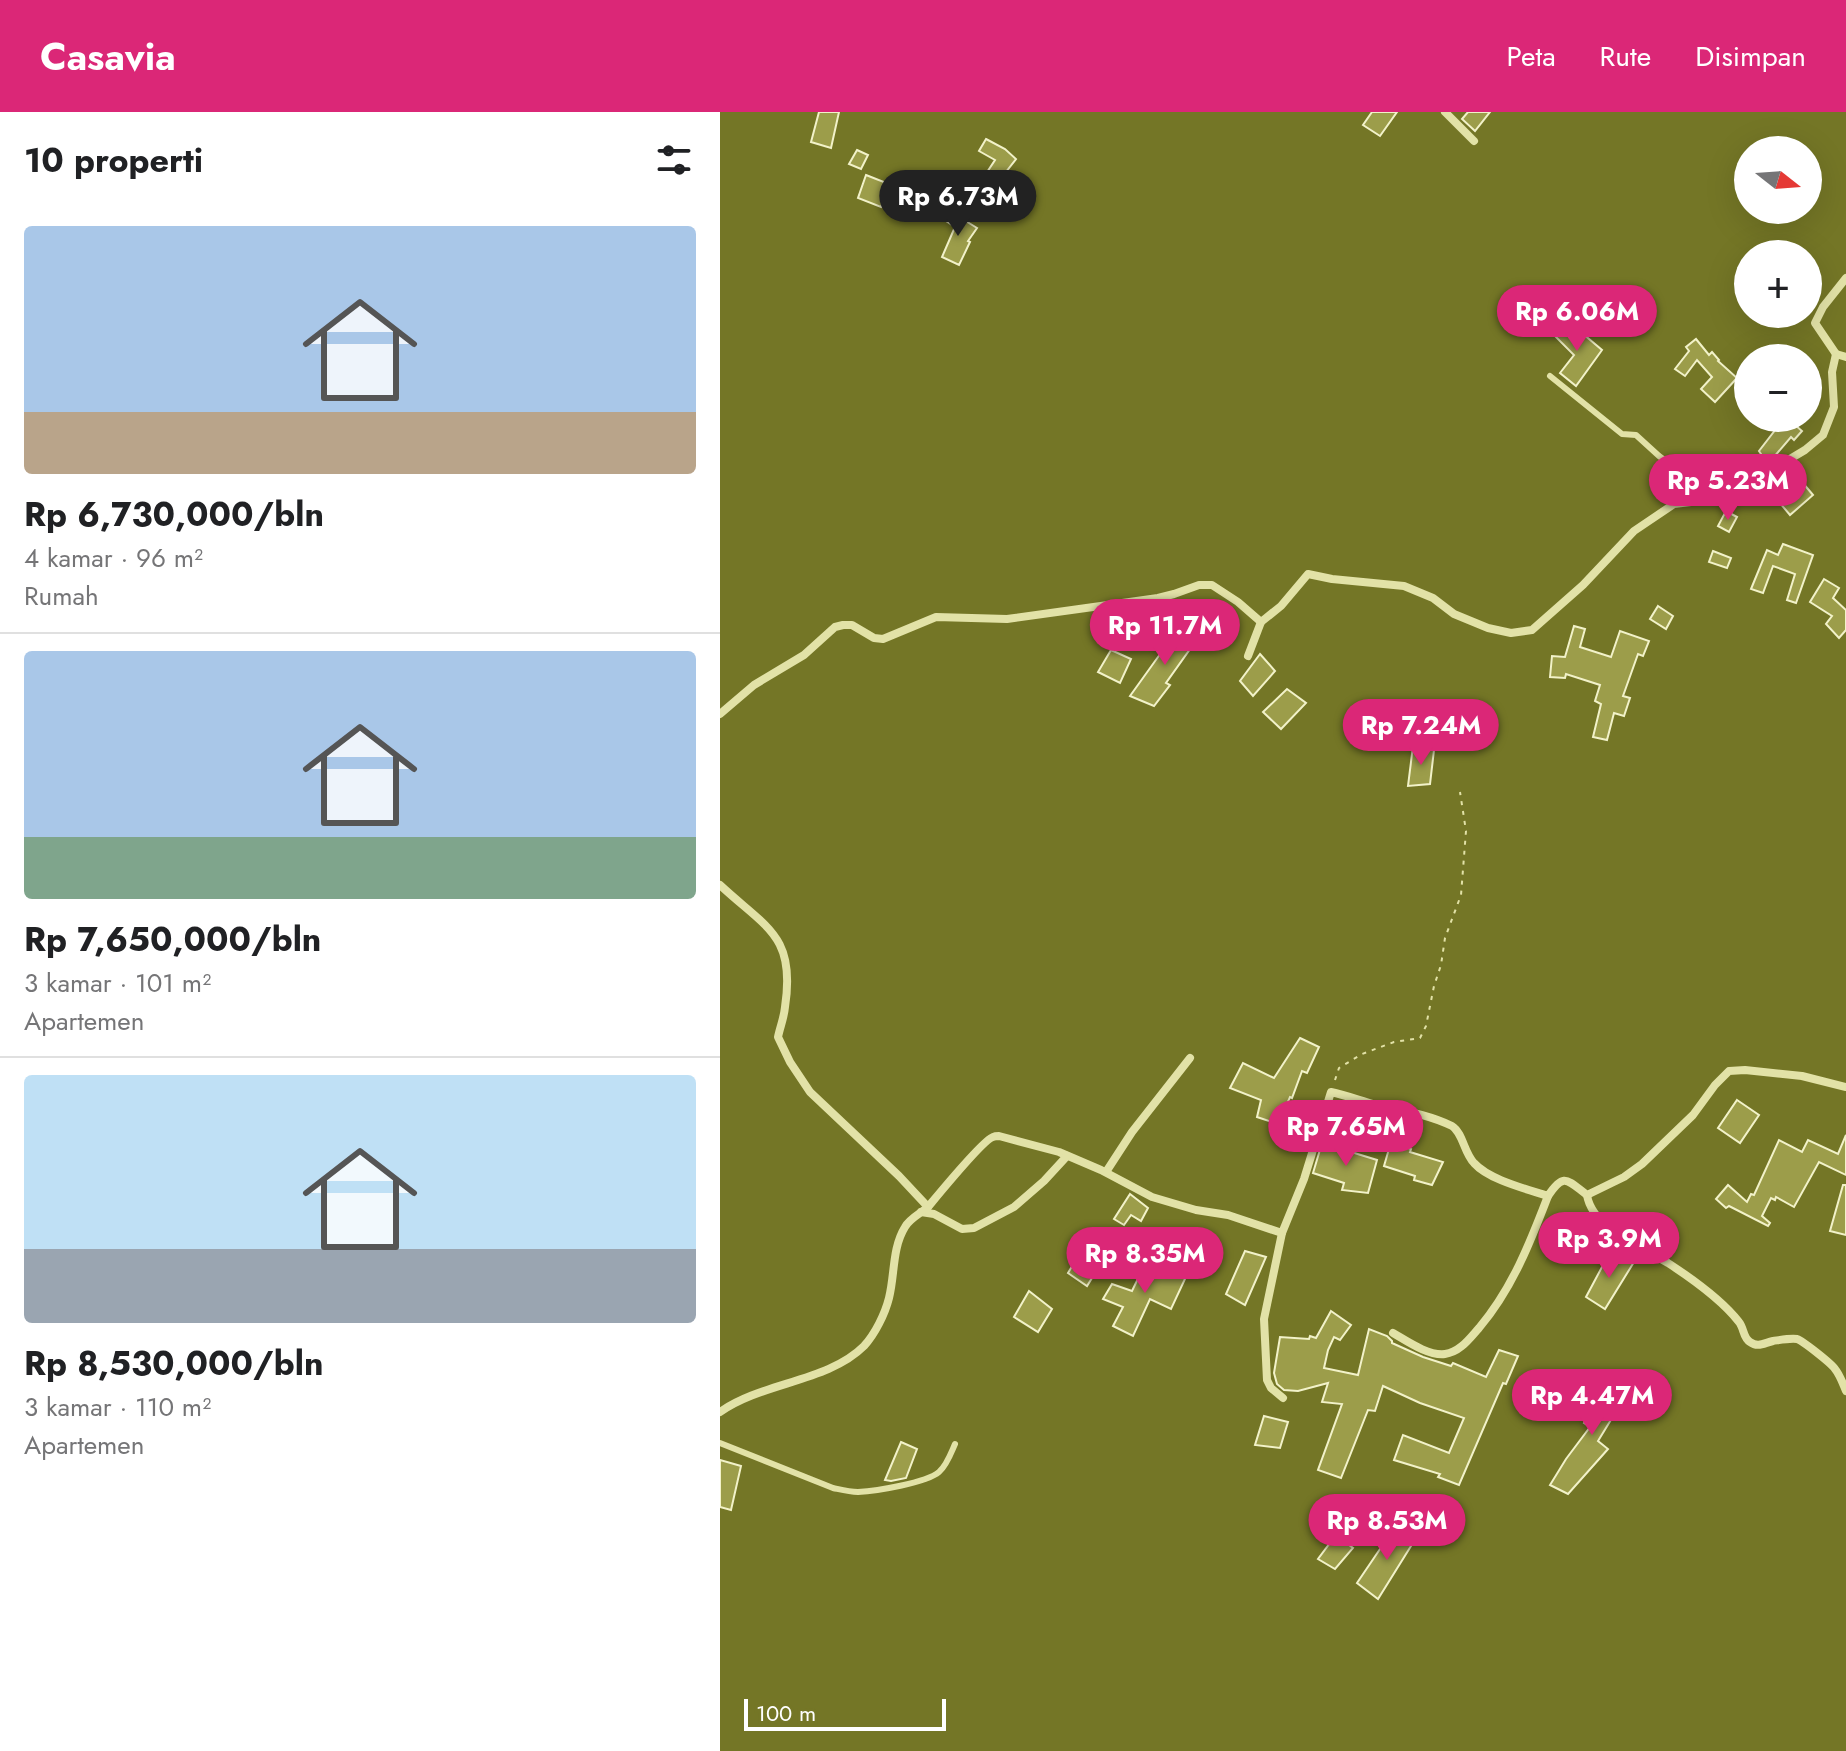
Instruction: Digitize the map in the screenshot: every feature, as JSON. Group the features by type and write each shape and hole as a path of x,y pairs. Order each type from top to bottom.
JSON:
{"street":[{"path":"1445,112 1474,141"},
{"path":"1846,278 1823,307 1815,323 1836,354 1846,357"},
{"path":"1248,656 1261,622 1281,606 1308,574 1404,586 1433,598 1454,614 1488,628 1511,633 1532,630 1583,585 1634,531 1674,504 1725,498 1805,450 1823,435 1834,407 1832,372 1836,354"},
{"path":"720,714 754,685 804,655 839,625 852,625 874,638 883,639 936,617 1007,619 1158,598 1206,584 1218,588 1261,622"},
{"path":"720,885 772,931 782,946 787,963 787,986 778,1040 804,1085 899,1176 925,1210 962,1229 974,1228 1014,1207 1067,1156"},
{"path":"1106,1172 1132,1132 1190,1058"},
{"path":"1587,1195 1624,1177 1642,1164 1693,1115 1729,1071 1802,1076 1846,1087"},
{"path":"1283,1398 1267,1380 1264,1319 1282,1233 1304,1179 1331,1092 1450,1126 1458,1131 1468,1156 1478,1168 1548,1196"},
{"path":"720,1412 744,1398 835,1367 864,1346 878,1326 889,1299 899,1240 907,1223 925,1210 993,1137 1024,1142 1067,1156 1106,1172 1152,1197 1196,1210 1228,1215 1282,1233"},
{"path":"1393,1333 1441,1355 1456,1351 1468,1341 1496,1307 1515,1276 1548,1196 1556,1184 1569,1182 1587,1195 1588,1203 1598,1218 1611,1229 1703,1289 1742,1325 1748,1341 1758,1345 1791,1339 1803,1342 1835,1368 1846,1391"}],"lane":[{"path":"1550,376 1622,434 1636,435 1690,479 1725,498"},
{"path":"720,1443 833,1488 859,1492 881,1490 932,1477 946,1465 955,1444"}],"path":[{"path":"1331,1092 1339,1068 1362,1054 1394,1042 1420,1038 1426,1026 1445,938 1461,895 1466,831 1460,792"}],"building":[{"path":"819,112 839,112 831,148 811,142"},
{"path":"1372,112 1397,112 1380,136 1363,125"},
{"path":"1468,112 1490,112 1475,131 1462,119"},
{"path":"986,139 1016,159 1006,172 1011,175 996,197 978,186 995,160 979,151"},
{"path":"857,150 868,155 861,169 849,164"},
{"path":"866,175 889,184 881,207 858,198"},
{"path":"948,210 977,228 968,241 959,265 942,257 955,227 943,219"},
{"path":"1562,323 1572,333 1576,328 1602,350 1576,386 1560,373 1574,355 1552,333"},
{"path":"1696,339 1709,355 1712,352 1734,375 1734,381 1715,402 1701,389 1712,377 1697,360 1685,376 1675,369 1689,351 1686,347"},
{"path":"1774,432 1801,432 1794,440 1791,437 1768,464 1759,451"},
{"path":"1797,476 1813,495 1790,515 1774,496"},
{"path":"1726,511 1737,517 1729,532 1718,526"},
{"path":"1783,544 1813,555 1796,603 1787,600 1795,574 1773,566 1763,593 1751,589 1767,550 1778,555"},
{"path":"1713,551 1731,558 1727,568 1709,562"},
{"path":"1824,579 1839,588 1833,598 1846,610 1846,630 1839,638 1826,624 1832,616 1810,602"},
{"path":"1658,606 1673,616 1666,629 1650,619"},
{"path":"1181,625 1200,635 1166,683 1170,685 1154,706 1130,696"},
{"path":"1574,626 1585,629 1580,647 1611,657 1620,631 1649,641 1643,656 1638,654 1623,696 1630,698 1624,716 1614,713 1607,740 1593,737 1601,704 1595,701 1600,685 1566,674 1565,678 1550,677 1552,656 1565,657"},
{"path":"1111,650 1131,659 1120,683 1098,672"},
{"path":"1260,654 1275,671 1253,696 1240,681"},
{"path":"1287,689 1306,703 1281,729 1263,712"},
{"path":"1438,706 1451,710 1442,739 1430,735"},
{"path":"1413,746 1434,750 1430,784 1408,786"},
{"path":"1300,1038 1319,1047 1307,1073 1302,1071 1278,1124 1257,1117 1261,1100 1230,1088 1243,1063 1274,1078"},
{"path":"1737,1100 1759,1115 1740,1143 1718,1128"},
{"path":"1846,1135 1846,1175 1819,1162 1794,1207 1776,1197 1775,1200 1771,1198 1762,1216 1770,1223 1768,1226 1729,1206 1726,1208 1716,1199 1728,1185 1747,1202 1751,1194 1754,1195 1779,1140 1802,1152 1808,1140 1838,1154"},
{"path":"1391,1142 1411,1149 1410,1152 1443,1162 1432,1185 1384,1166"},
{"path":"1322,1143 1377,1160 1368,1193 1342,1190 1344,1183 1313,1173"},
{"path":"1843,1185 1846,1185 1846,1235 1830,1231"},
{"path":"1130,1194 1148,1208 1141,1221 1131,1215 1124,1225 1114,1219"},
{"path":"1083,1248 1102,1262 1087,1286 1068,1273"},
{"path":"1245,1251 1266,1257 1245,1305 1226,1294"},
{"path":"1610,1252 1634,1262 1605,1309 1586,1297"},
{"path":"1148,1258 1185,1279 1171,1309 1150,1299 1133,1336 1113,1326 1123,1307 1103,1299 1112,1284 1132,1291"},
{"path":"1029,1291 1052,1309 1038,1332 1014,1317"},
{"path":"1331,1311 1351,1325 1340,1340 1334,1337 1324,1368 1358,1375 1369,1329 1423,1357 1451,1366 1453,1363 1486,1377 1499,1350 1518,1356 1506,1384 1503,1383 1459,1485 1438,1477 1440,1474 1394,1460 1403,1435 1449,1453 1464,1418 1383,1386 1375,1411 1368,1410 1341,1478 1318,1470 1342,1404 1322,1402 1328,1383 1298,1391 1284,1390 1277,1384 1274,1373 1280,1337 1316,1338"},
{"path":"1612,1374 1631,1387 1598,1441 1608,1449 1568,1494 1550,1485 1590,1427 1584,1423"},
{"path":"1264,1416 1288,1422 1280,1448 1255,1445"},
{"path":"901,1442 917,1449 906,1478 885,1480"},
{"path":"720,1460 741,1466 731,1510 720,1507"},
{"path":"1397,1524 1416,1538 1378,1599 1357,1583"},
{"path":"1336,1535 1353,1548 1335,1569 1318,1559"}]}
